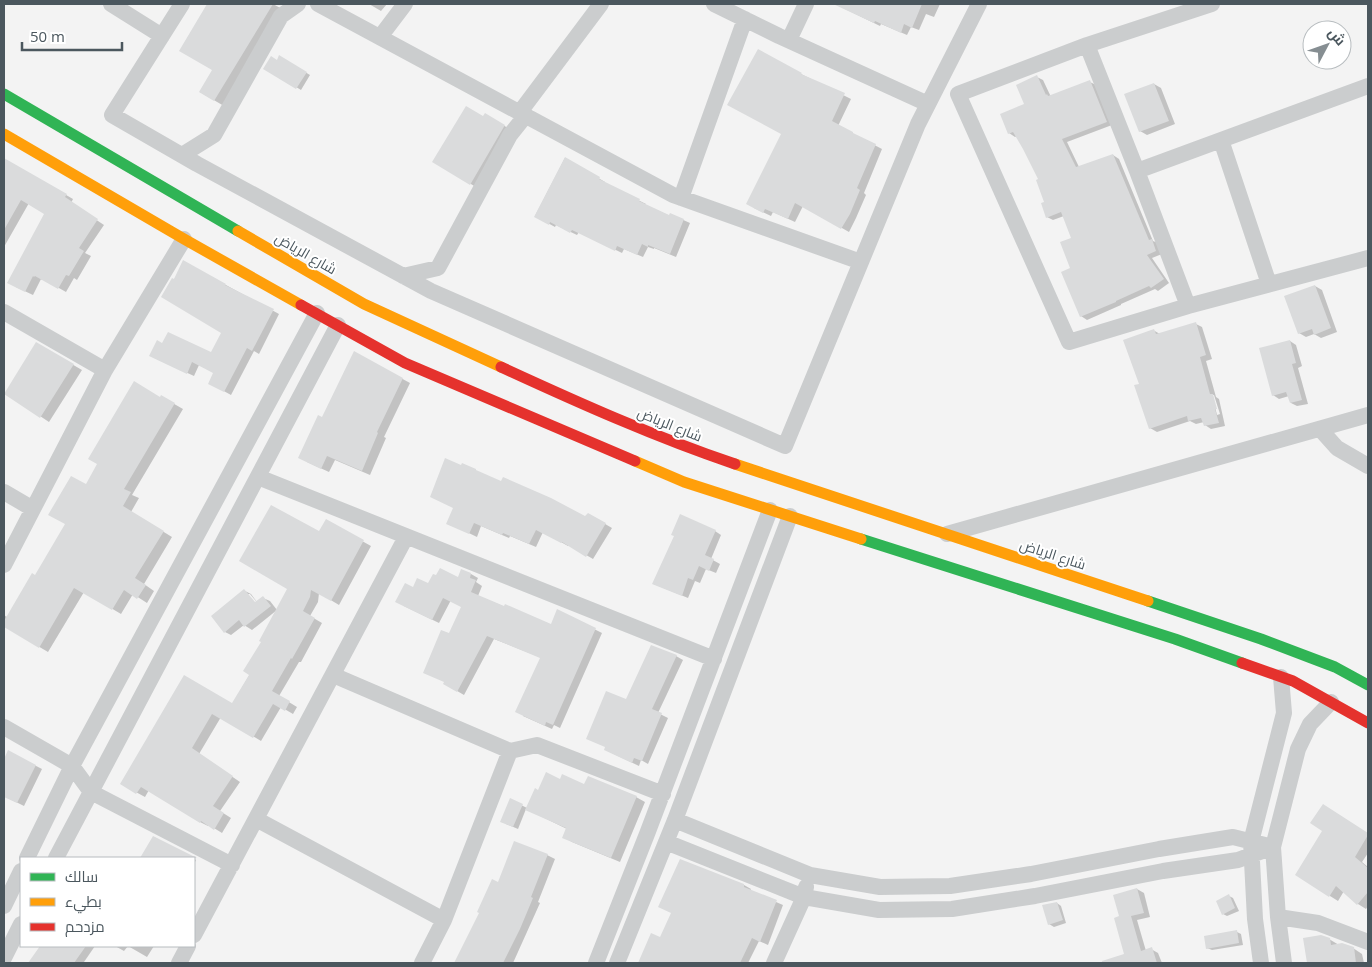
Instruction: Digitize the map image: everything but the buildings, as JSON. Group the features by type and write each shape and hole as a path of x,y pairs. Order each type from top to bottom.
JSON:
{"main road":[{"name":"شارع الرياض","path":"4,94 364,304 581,404 694,449 1261,639 1335,667 1368,685"},
{"path":"4,134 184,239 406,363 684,482 1175,639 1293,681 1368,722"}],"street":[{"path":"111,4 162,36"},
{"path":"182,4 112,115 189,151 197,164 431,291 786,446 918,124 978,4"},
{"path":"189,151 214,135 281,16 298,4"},
{"path":"318,4 673,195 861,262"},
{"path":"380,37 405,4"},
{"path":"403,276 438,268 510,135 601,4"},
{"path":"714,4 928,104"},
{"path":"789,40 806,4"},
{"path":"1212,4 1087,45 958,94 1069,342 1188,306 1368,258"},
{"path":"681,198 745,19"},
{"path":"1087,45 1188,306"},
{"path":"1137,171 1368,86"},
{"path":"1221,140 1269,284"},
{"path":"4,565 105,370 184,239"},
{"path":"4,312 105,370"},
{"path":"27,857 72,766 317,313"},
{"path":"57,857 338,325"},
{"path":"947,534 1368,415"},
{"path":"1320,429 1337,448 1368,466"},
{"path":"258,477 714,659"},
{"path":"4,492 33,509"},
{"path":"596,963 663,794 770,510"},
{"path":"617,963 666,842 790,516"},
{"path":"195,934 406,537"},
{"path":"333,675 510,751 537,746 663,794"},
{"path":"1261,963 1251,848 1284,713 1281,677"},
{"path":"1284,963 1278,917 1273,847 1298,748 1310,724 1331,702"},
{"path":"4,727 72,766 91,792 232,864"},
{"path":"422,963 444,920 510,751"},
{"path":"256,819 444,920"},
{"path":"674,820 810,875 880,887 950,886 1031,874 1159,849 1233,837 1251,848 1273,847"},
{"path":"666,842 804,897 879,910 952,909 1035,896 1163,871 1238,860 1251,848"},
{"path":"5,901 20,873"},
{"path":"774,963 804,897 810,875"},
{"path":"1278,917 1318,924 1368,942"},
{"path":"4,958 20,926"},
{"path":"179,963 187,947"}],"traffic: fast":[{"path":"4,94 238,231"},
{"path":"861,539 1175,639 1242,663"},
{"path":"1148,601 1261,639 1335,667 1368,685"}],"traffic: slow":[{"path":"4,134 301,305"},
{"path":"238,231 364,304 501,367"},
{"path":"635,461 684,482 861,539"},
{"path":"735,464 1148,601"}],"traffic: jam":[{"path":"301,305 405,363 635,461"},
{"path":"501,367 646,431 735,464"},
{"path":"1242,663 1293,681 1368,723"}]}
